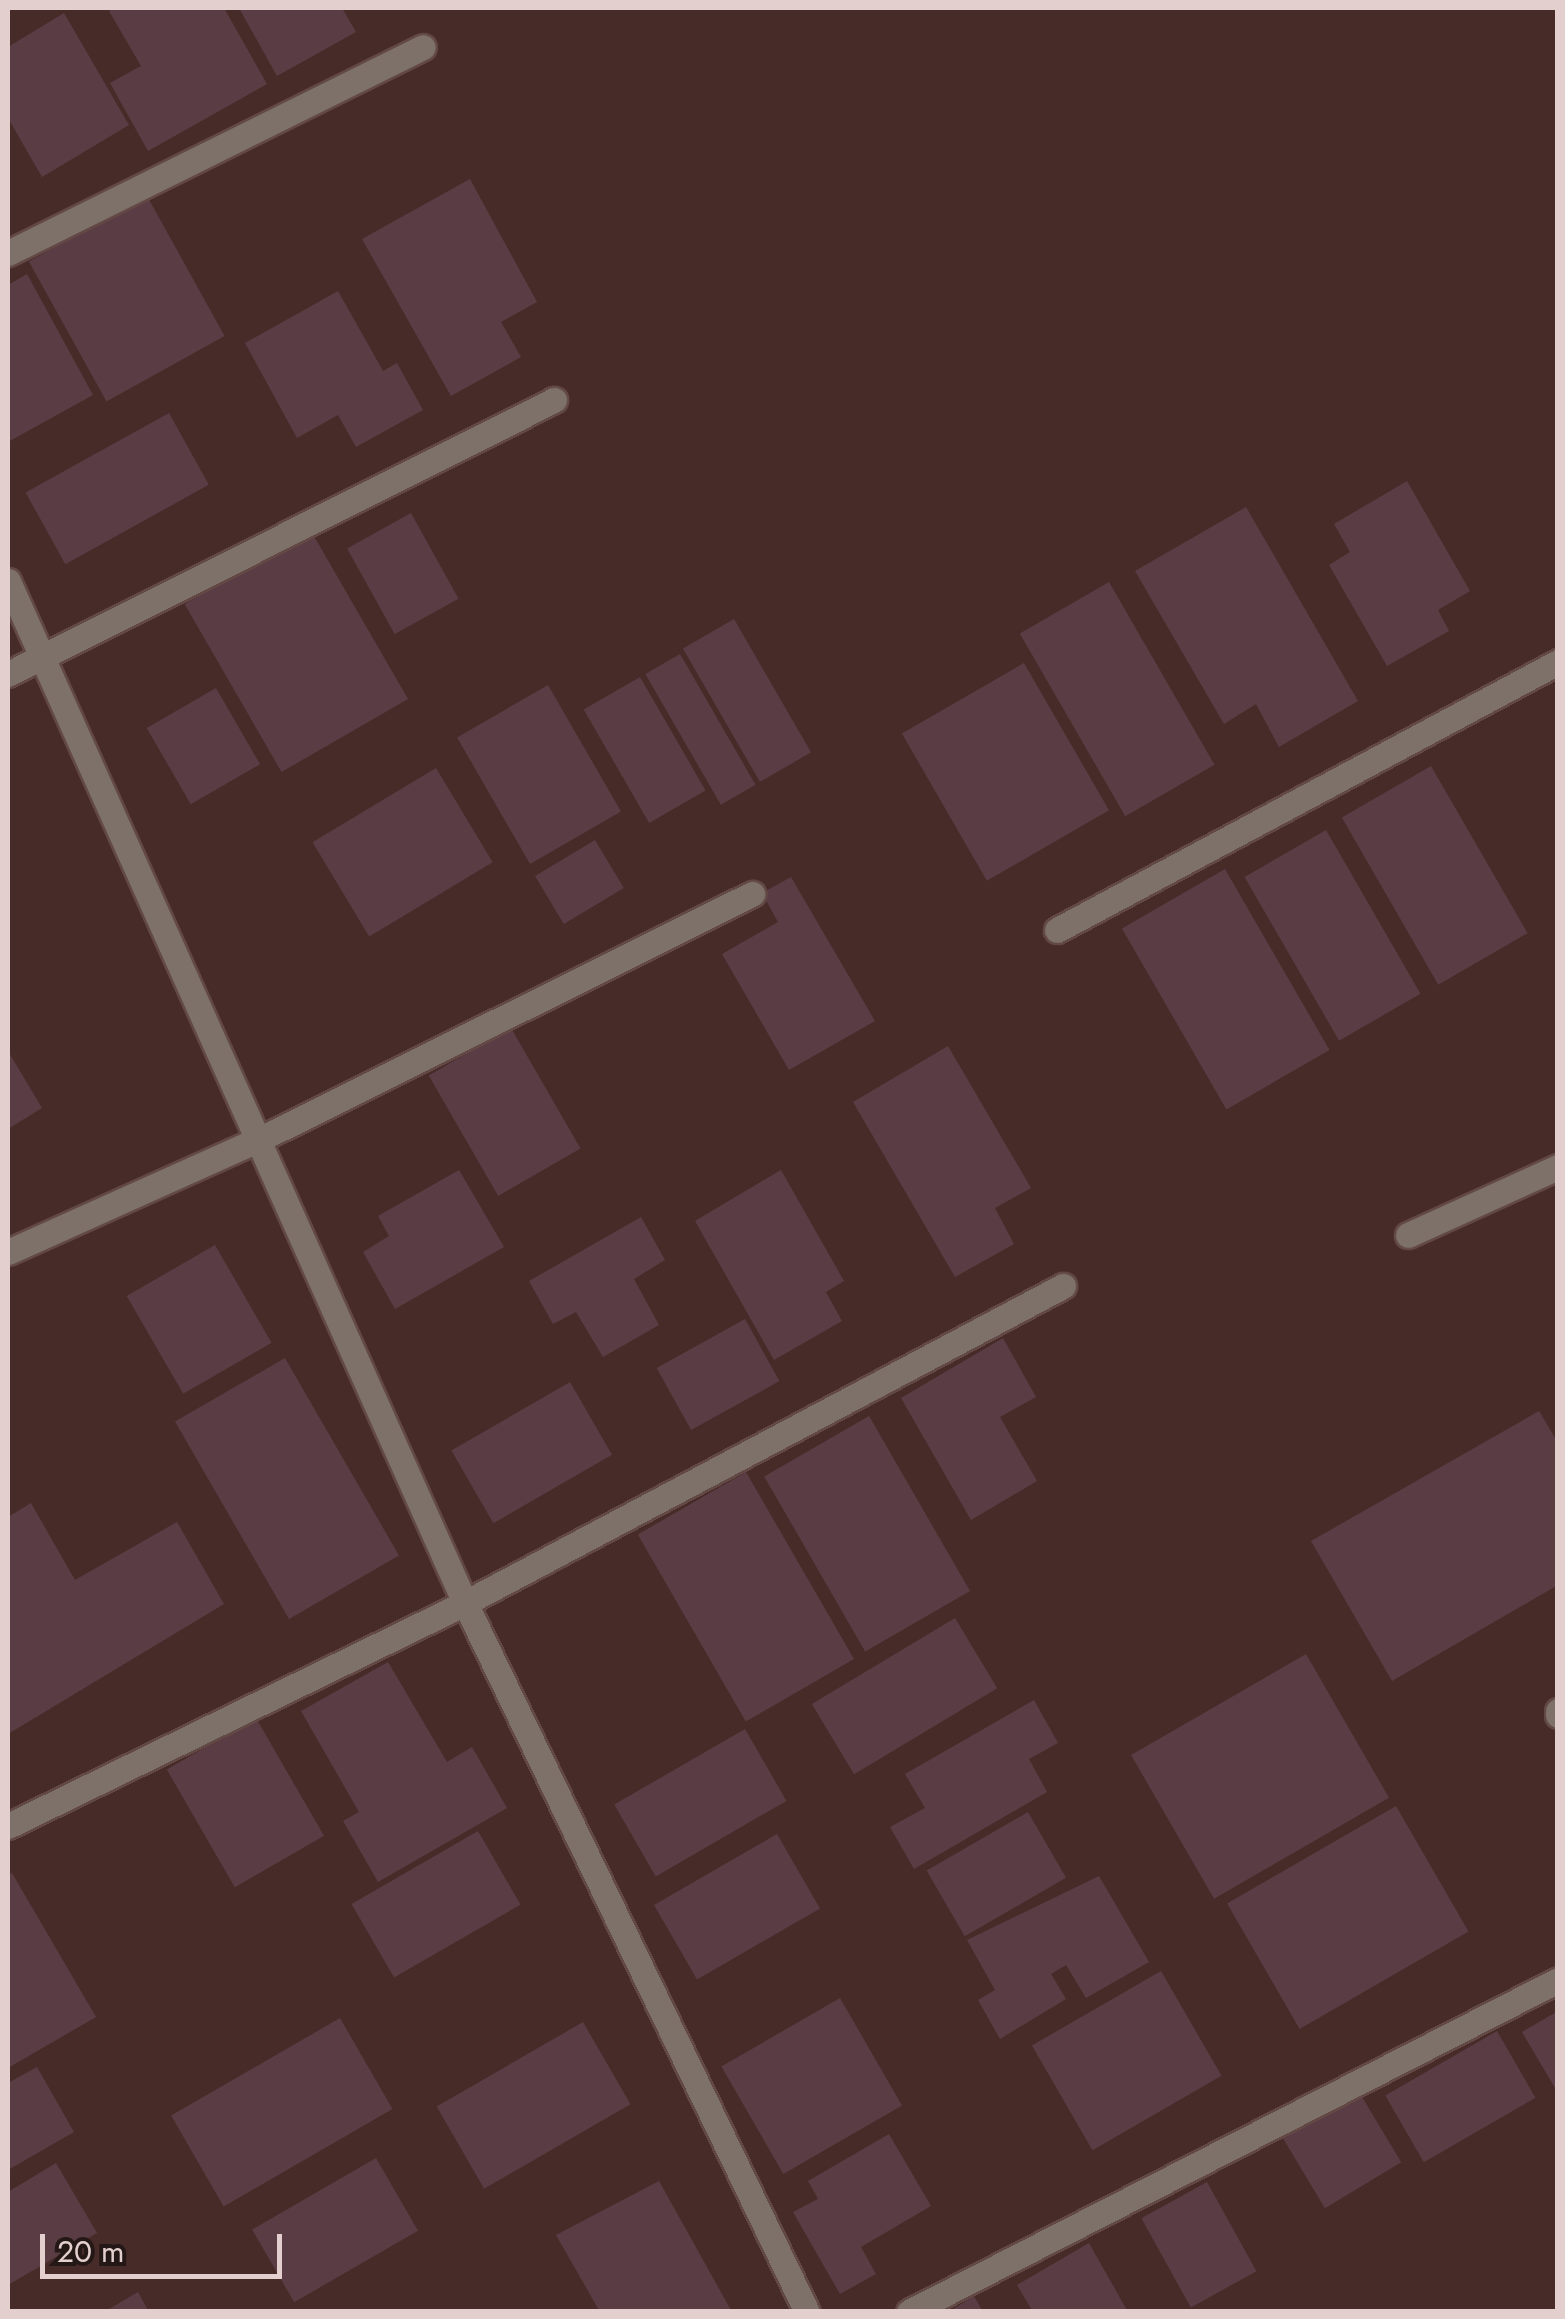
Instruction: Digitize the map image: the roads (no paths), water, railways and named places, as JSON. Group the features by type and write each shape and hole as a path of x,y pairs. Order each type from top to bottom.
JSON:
{"street":[{"path":"8,253 423,47"},
{"path":"8,674 554,400"},
{"path":"8,581 465,1604 807,2312"},
{"path":"1058,930 1558,662"},
{"path":"8,1252 260,1139 752,894"},
{"path":"1408,1235 1558,1167"},
{"path":"8,1826 465,1604 1063,1286"},
{"path":"909,2312 1552,1983"}]}
